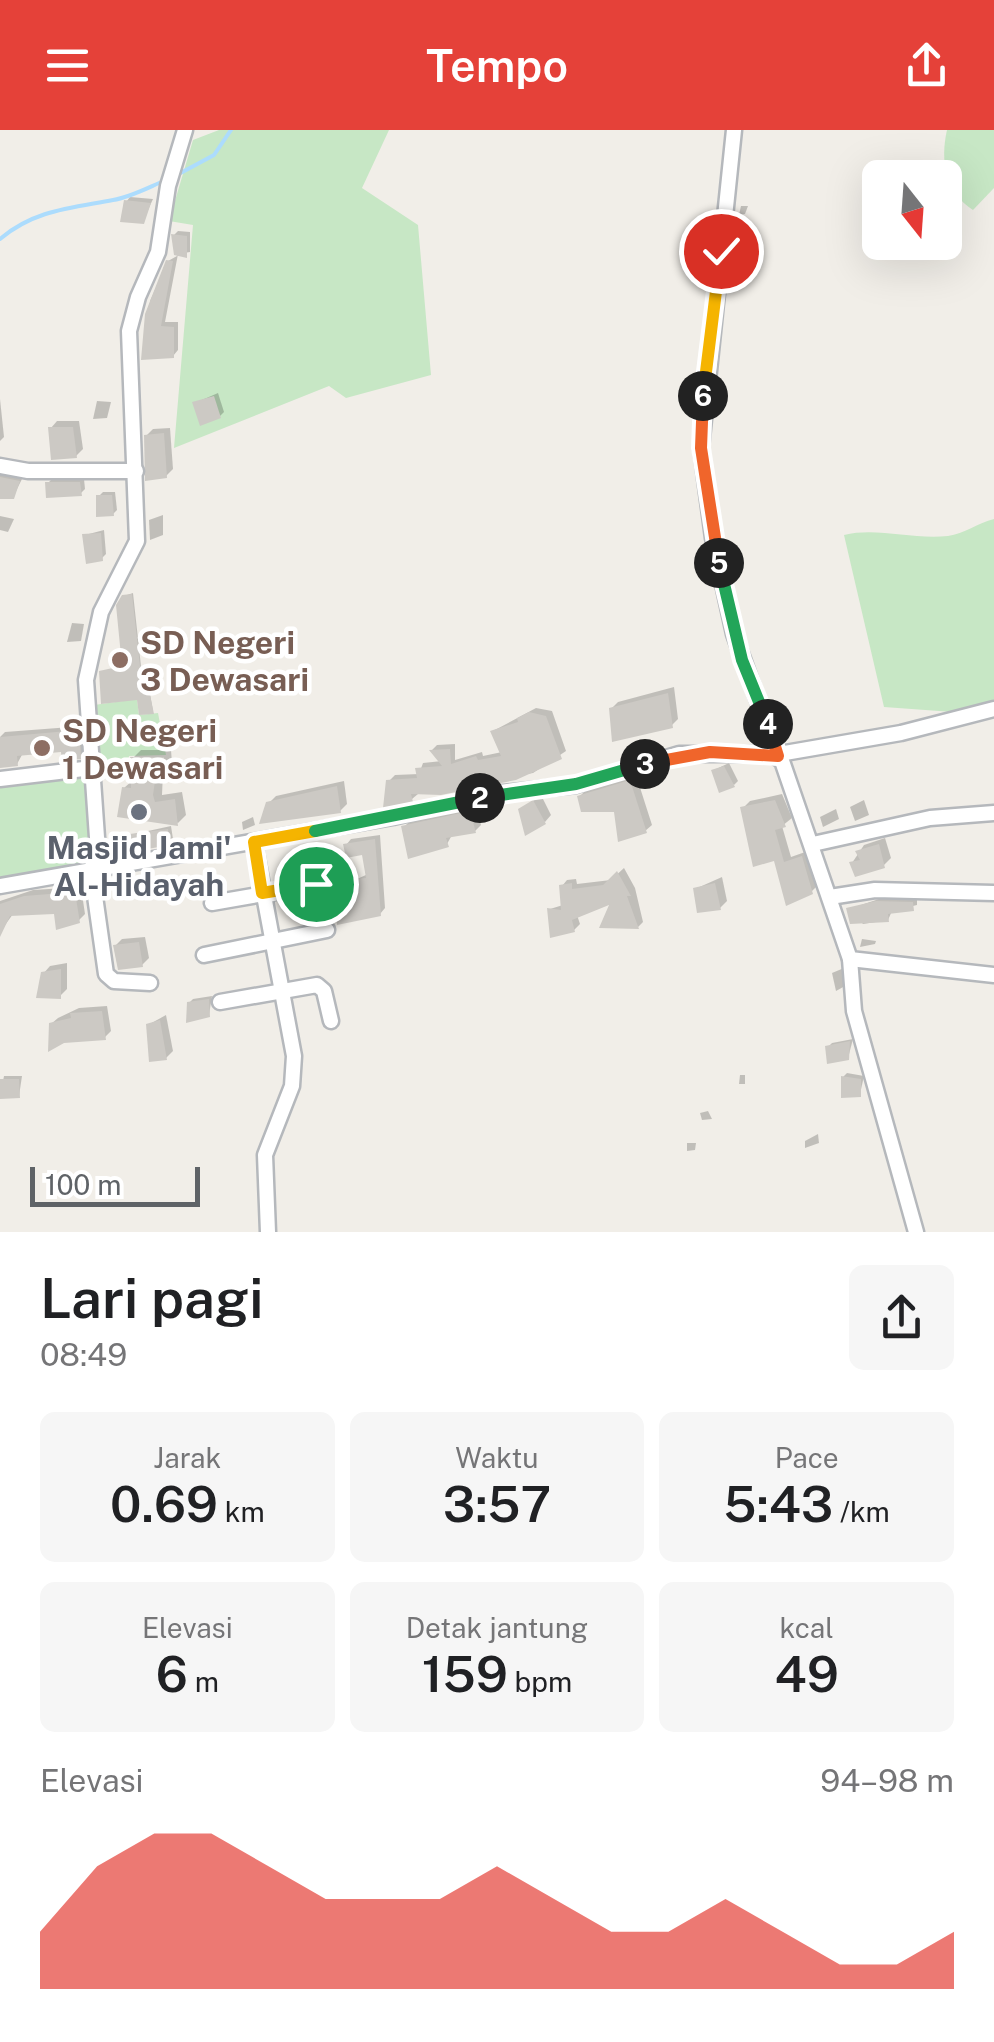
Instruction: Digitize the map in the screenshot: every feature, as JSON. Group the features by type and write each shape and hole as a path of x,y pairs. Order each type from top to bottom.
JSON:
{"street":[{"path":"150,983 114,981 106,974 95,867 87,670 101,612 136,542 129,331 138,297 158,252 170,179 185,130"},
{"path":"734,130 702,413 713,538 730,615 850,959 854,1011 916,1232"},
{"path":"0,466 28,471 136,471"},
{"path":"0,886 254,842 495,794 576,784 679,754 778,755 901,734 994,709"},
{"path":"0,778 92,768"},
{"path":"813,844 930,818 994,813"},
{"path":"254,842 294,1038 294,1073 265,1155 268,1232"},
{"path":"212,903 316,884"},
{"path":"830,897 875,890 994,893"},
{"path":"204,956 327,930"},
{"path":"850,959 994,974"},
{"path":"220,1002 319,986 331,1020"}],"green space":[{"path":"219,130 389,130 362,188 418,225 431,375 346,398 329,386 174,448 193,225 169,221 193,140"},
{"path":"947,130 994,130 994,188 973,210 962,201 962,160 945,160"},
{"path":"994,519 994,715 884,707 844,535 869,532 948,536"},
{"path":"92,681 94,705 137,699 139,715 158,713 166,755 129,756 128,764 96,764"},
{"path":"87,772 93,862 0,881 0,782"}],"building":[{"path":"124,200 151,203 144,224 120,222"},
{"path":"171,234 187,236 187,258 174,255"},
{"path":"166,260 173,261 161,326 174,327 174,358 141,360 145,314"},
{"path":"214,396 221,418 200,426 192,402"},
{"path":"48,427 73,427 77,458 51,460"},
{"path":"164,433 167,478 145,481 144,435"},
{"path":"0,477 20,481 14,499 0,499"},
{"path":"45,482 80,482 82,496 46,498"},
{"path":"96,495 112,495 114,516 96,517"},
{"path":"101,533 103,561 86,564 82,534"},
{"path":"132,594 140,666 144,666 154,714 139,715 137,700 101,704 99,671 122,666 116,605 122,595"},
{"path":"668,693 673,728 612,742 609,708"},
{"path":"529,712 546,716 562,759 516,780 441,795 411,794 413,802 383,808 386,780 417,778 415,768 442,766 429,750 450,749 451,764 476,756 478,760 501,756 490,731 518,722 517,718"},
{"path":"79,730 81,759 62,761 61,752 17,756 18,766 0,768 0,737"},
{"path":"130,757 164,757 164,774 156,774 153,795 155,802 175,799 178,826 117,817 122,787 131,788"},
{"path":"724,766 735,787 719,793 711,770"},
{"path":"630,780 647,833 618,842 614,812 581,812 577,796"},
{"path":"337,786 341,813 259,824 266,802"},
{"path":"533,800 546,824 525,836 518,809"},
{"path":"775,800 786,827 775,830 784,862 802,856 813,894 786,906 774,861 753,867 740,807"},
{"path":"470,811 476,833 446,838 449,847 408,859 401,826"},
{"path":"168,829 170,845 125,853 122,835"},
{"path":"375,839 381,916 337,925 335,893 353,892 352,879 366,878 362,855 346,858 343,844"},
{"path":"879,844 885,868 855,877 849,862 860,860 855,851"},
{"path":"617,871 631,896 627,896 639,929 599,928 609,905 572,920 575,932 550,938 547,908 561,910 559,885 572,883 572,889 603,885"},
{"path":"715,883 721,910 697,913 693,888"},
{"path":"75,892 80,923 56,930 54,914 10,916 0,937 0,904 24,896"},
{"path":"876,901 913,902 914,911 888,914 889,922 850,924 846,908"},
{"path":"139,942 143,967 118,970 113,945"},
{"path":"61,969 61,999 36,998 41,972"},
{"path":"209,999 210,1017 186,1023 187,1002"},
{"path":"102,1011 106,1040 64,1043 48,1052 49,1023 71,1018 70,1013"},
{"path":"160,1020 167,1060 149,1062 146,1024"},
{"path":"850,1041 849,1060 827,1064 825,1046"},
{"path":"841,1076 861,1079 861,1097 841,1098"},
{"path":"0,1079 19,1079 20,1098 0,1099"}],"waterway":[{"path":"175,176 214,155 231,130"},
{"path":"0,239 40,216 120,199 166,180"}],"place":[{"name":"SD Negeri 3 Dewasari","path":"120,660"},
{"name":"SD Negeri 1 Dewasari","path":"42,748"},
{"name":"Masjid Jami' Al-Hidayah","path":"139,812"}],"route":[{"path":"316,884 262,893 254,842 495,794 576,784 679,754 778,756 734,634 713,538 701,448 721,251"}]}
